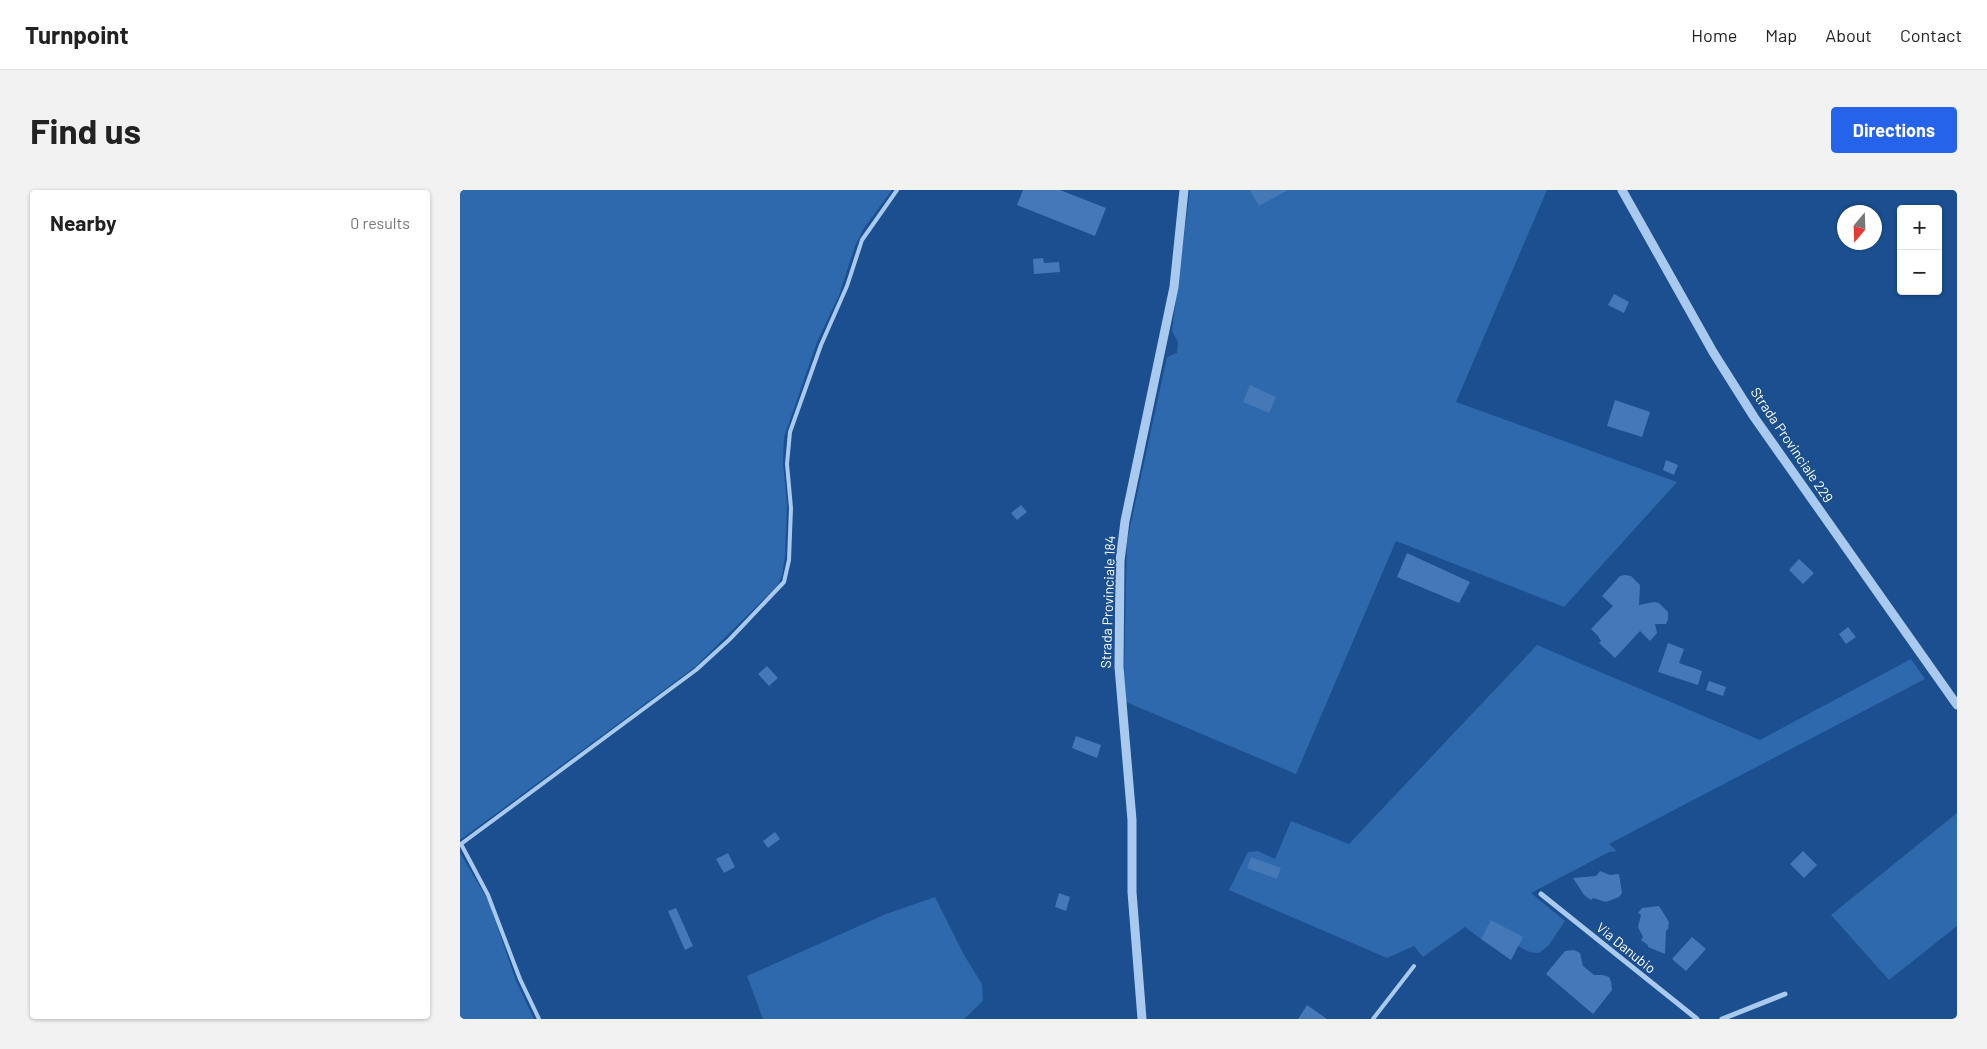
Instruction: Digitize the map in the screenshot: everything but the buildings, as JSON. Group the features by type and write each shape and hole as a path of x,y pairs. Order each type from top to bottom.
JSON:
{"street":[{"name":"Strada Provinciale 184","path":"1142,1019 1132,892 1132,820 1119,667 1120,561 1125,521 1174,287 1184,190"},
{"name":"Strada Provinciale 229","path":"1622,190 1713,352 1754,417 1957,705"},
{"name":"Via Danubio","path":"1540,894 1697,1019"},
{"path":"1722,1019 1785,994"}],"lane":[{"path":"539,1019 520,979 488,895 461,844 696,670 730,639 784,582 789,560 791,508 787,464 790,432 821,346 847,286 862,240 897,190"},
{"path":"1373,1019 1414,966"}],"shaded area":[{"path":"460,190 892,190 864,228 855,246 839,295 817,342 784,437 783,462 787,505 785,556 782,576 777,586 695,667 460,840"},
{"path":"1190,190 1547,190 1456,402 1677,482 1564,607 1396,541 1296,774 1126,702 1124,676 1127,541 1167,357 1177,353 1178,342 1172,331"},
{"path":"1537,645 1760,740 1911,659 1925,679 1609,844 1617,851 1609,852 1531,893 1565,921 1549,945 1539,953 1525,950 1519,946 1492,920 1481,939 1465,927 1423,957 1414,946 1387,958 1229,890 1248,852 1258,851 1275,859 1291,821 1349,844"},
{"path":"1957,813 1957,926 1889,980 1831,915"},
{"path":"460,853 489,902 516,981 534,1019 460,1019"},
{"path":"935,897 964,955 982,984 983,1001 964,1019 763,1019 747,976 886,914"}]}
